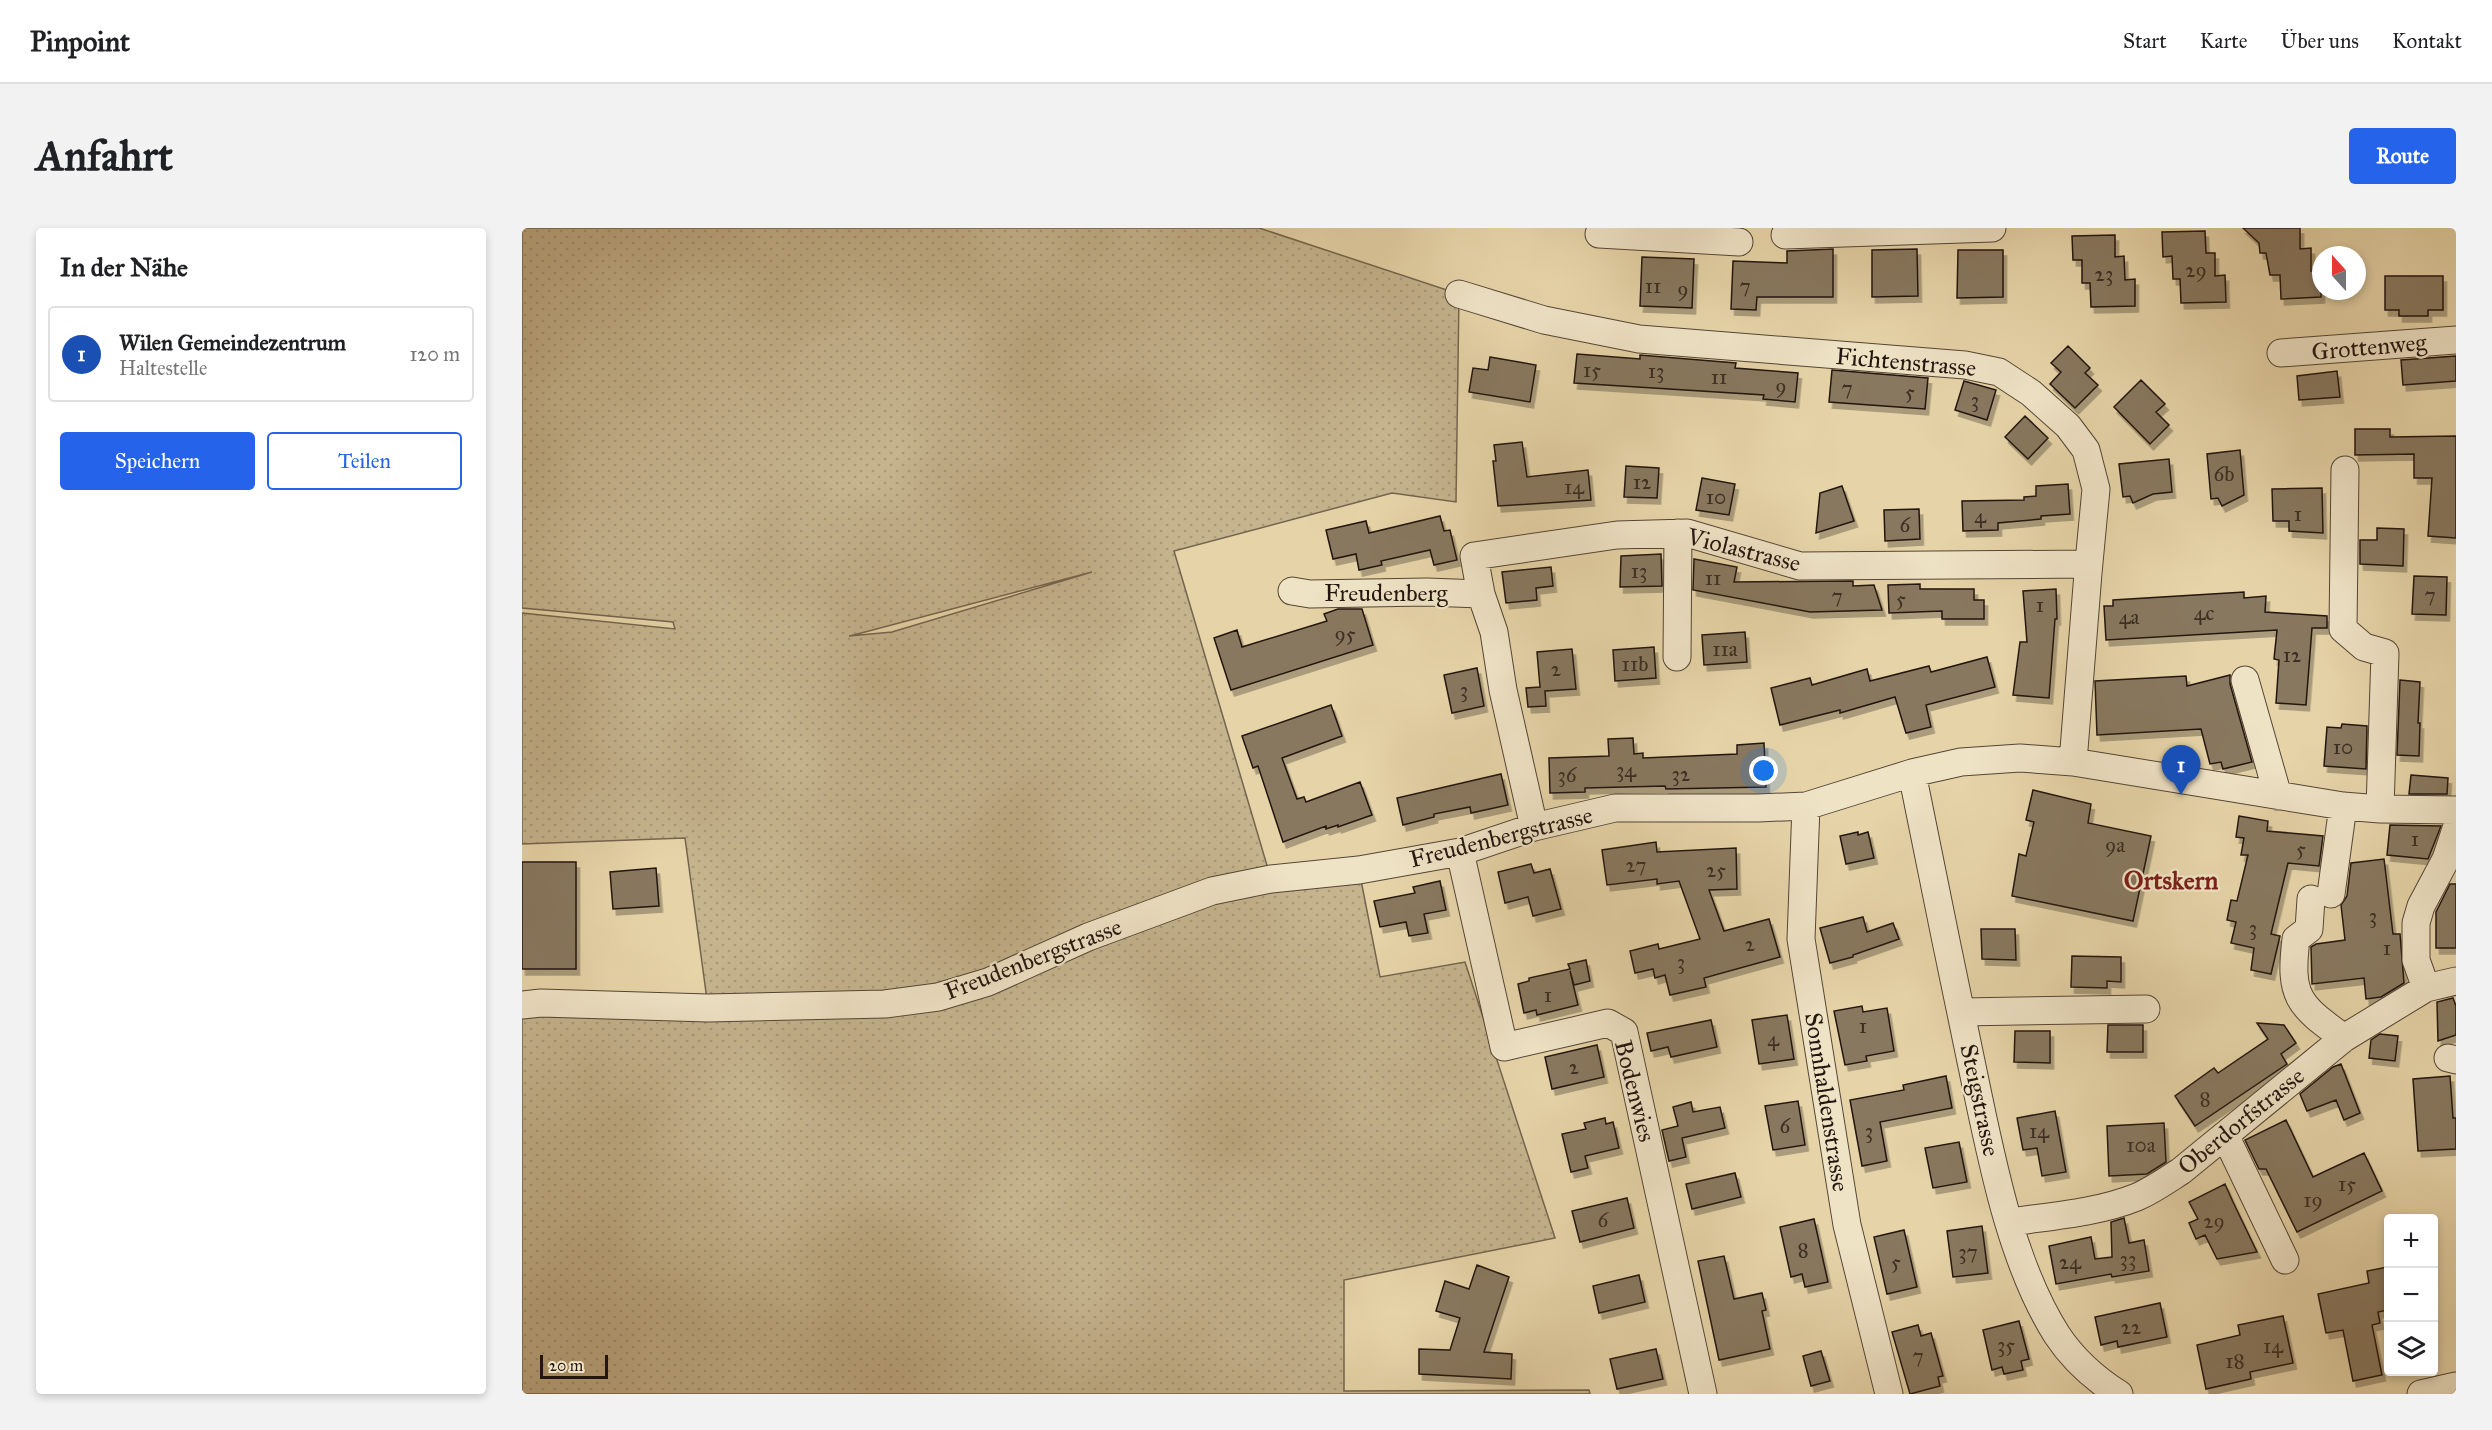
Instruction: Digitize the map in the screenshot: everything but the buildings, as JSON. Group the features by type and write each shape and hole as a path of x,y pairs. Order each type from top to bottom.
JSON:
{"street":[{"path":"1785,235 1992,228"},
{"path":"1599,234 1666,233 1739,242"},
{"name":"Fichtenstrasse","path":"1459,294 1544,320 1639,339 1965,365 1999,372 2031,393 2068,426 2086,450 2096,489 2073,762"},
{"name":"Grottenweg","path":"2281,354 2456,340"},
{"path":"2345,470 2343,629 2364,647 2385,653 2380,809"},
{"path":"1677,657 1678,533"},
{"name":"Violastrasse","path":"1481,594 1474,556 1617,535 1687,533 1800,566 2088,564"},
{"name":"Freudenberg","path":"1292,591 1310,594 1427,592 1481,594"},
{"path":"1481,594 1494,632 1503,690 1534,827"},
{"path":"2245,680 2278,795"},
{"name":"Freudenbergstrasse","path":"522,1005 542,1003 708,1008 885,1004 938,997 988,982 1088,937 1212,891 1271,879 1359,870 1460,852 1534,827 1615,808 1806,806 1912,773 1960,762 1993,759 2073,762 2343,806 2456,810"},
{"name":"Steigstrasse","path":"1912,773 1960,1012 1988,1140 2010,1222 2034,1289 2057,1334 2079,1362 2104,1385 2119,1394"},
{"name":"Sonnhaldenstrasse","path":"1806,806 1801,939 1847,1225 1889,1394"},
{"path":"2343,806 2321,896 2309,929 2296,939 2292,970 2293,981 2303,1005 2344,1038"},
{"path":"2426,988 2416,960 2416,923 2421,906 2446,859 2456,829"},
{"name":"Bodenwies","path":"1460,852 1504,1047 1608,1023 1624,1032 1703,1394"},
{"name":"Oberdorfstrasse","path":"2010,1222 2113,1205 2138,1196 2181,1171 2344,1038 2426,988 2456,981"},
{"path":"1960,1012 2146,1009"},
{"path":"2225,1135 2285,1260"},
{"path":"2421,1394 2456,1386"}],"shaded area":[{"path":"522,228 1259,228 1459,294 1456,502 1392,493 1174,551 1271,879 1359,870 1380,977 1465,962 1555,1238 1344,1280 1344,1391 1589,1390 1590,1394 522,1394 522,1005 708,1007 685,838 522,844 522,613 675,629 673,622 522,608","holes":["1092,572 892,632 851,636"]}],"place":[{"name":"Wilen Gemeindezentrum","path":"2181,795"}],"district":[{"name":"Ortskern","path":"2171,880"}]}
